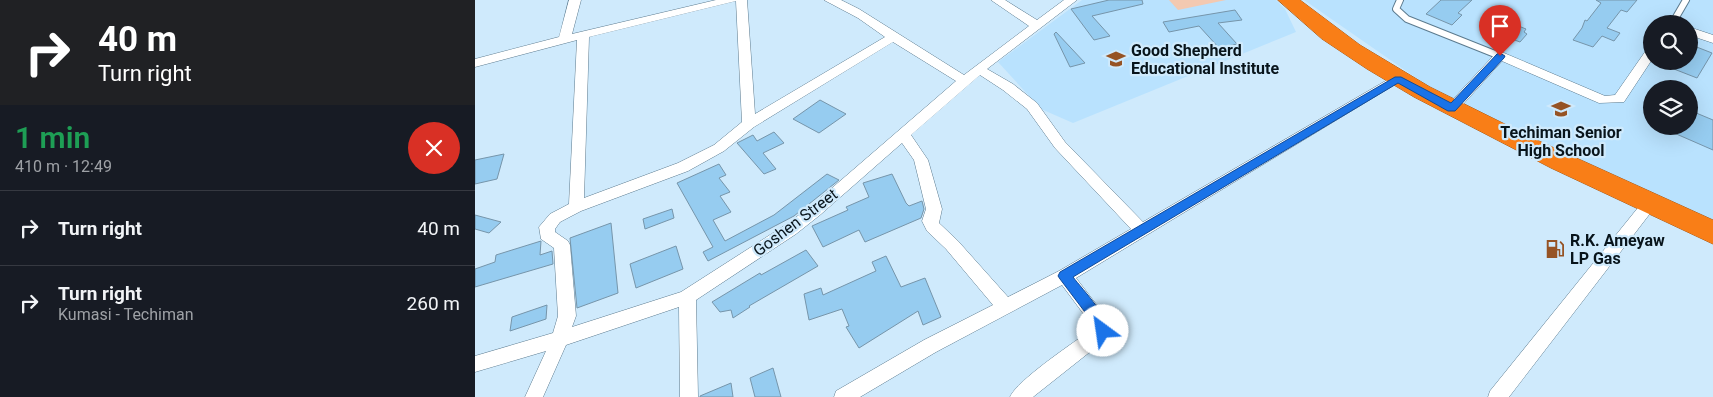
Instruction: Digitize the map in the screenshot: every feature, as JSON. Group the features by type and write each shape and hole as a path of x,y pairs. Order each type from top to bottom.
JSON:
{"highway":[{"path":"1289,0 1325,30 1398,79 1531,148 1713,232"}],"street":[{"path":"565,39 575,0"},
{"path":"475,63 583,34 731,0"},
{"path":"741,0 749,124"},
{"path":"830,0 868,17 893,37 964,80"},
{"path":"997,0 1036,24"},
{"name":"Goshen Street","path":"475,364 560,339 687,297 790,230 815,211 964,80 1036,24 1071,0"},
{"path":"576,207 583,34"},
{"path":"1698,34 1713,39"},
{"path":"534,397 560,339 567,316 562,244 547,235 547,227 555,218 576,207 643,184 683,167 719,148 749,124 893,37"},
{"path":"1452,108 1500,56 1604,100 1619,99 1643,64"},
{"path":"978,69 1008,87 1032,106 1060,145 1141,230"},
{"path":"843,397 930,346 1065,276 1398,79"},
{"path":"903,134 921,160 934,209 930,221 933,227 952,245 1005,306"},
{"path":"1497,397 1650,203"},
{"path":"1019,397 1103,331 1103,326 1065,276"},
{"path":"687,297 689,397"}],"lane":[{"path":"1400,0 1396,9 1407,19 1500,56"},
{"path":"1677,15 1685,0"}],"shaded area":[{"name":"Good Shepherd Educational Institute","path":"1082,0 1276,0 1285,9 1296,32 1073,123 1041,109 998,62"},
{"path":"1169,0 1226,0 1178,10"},
{"name":"Techiman Senior High School","path":"1304,0 1713,0 1713,222 1435,91"}],"building":[{"path":"1109,0 1142,0 1143,4 1092,16 1110,36 1094,40 1071,9"},
{"path":"1441,0 1472,0 1458,13 1462,15 1452,25 1426,14"},
{"path":"1596,0 1637,0 1627,12 1621,10 1607,28 1620,33 1614,41 1602,36 1593,47 1573,40 1582,28 1585,20 1587,21 1601,3"},
{"path":"1235,10 1242,20 1218,23 1237,44 1219,48 1199,26 1169,32 1163,22"},
{"path":"1516,25 1526,29 1524,32 1527,34 1520,42 1501,35 1509,26 1513,28"},
{"path":"1056,32 1085,63 1070,67 1054,34"},
{"path":"1698,48 1712,53 1697,78 1676,70 1698,70"},
{"path":"820,100 846,114 819,133 793,119"},
{"path":"1698,114 1713,120 1713,150 1679,135 1698,135"},
{"path":"774,132 784,143 763,153 776,169 764,174 737,143 753,135 757,141"},
{"path":"504,154 497,179 475,184 475,160"},
{"path":"719,164 726,175 719,178 730,192 720,196 731,212 713,220 725,241 774,215 827,174 839,180 794,216 708,261 703,252 713,247 677,183"},
{"path":"892,174 909,206 922,201 924,209 921,218 865,242 859,230 823,247 812,226 848,210 846,207 869,197 863,183"},
{"path":"672,209 674,218 645,229 643,219"},
{"path":"475,215 501,222 489,233 475,229"},
{"path":"611,223 618,293 577,308 570,238"},
{"path":"541,241 540,255 552,251 553,264 475,287 475,269 495,262 496,255"},
{"path":"676,246 683,269 636,288 630,264"},
{"path":"806,250 818,266 749,306 733,318 731,310 720,312 712,302 760,273 761,275"},
{"path":"886,256 901,287 925,278 941,317 923,325 918,311 859,348 846,327 849,326 842,309 809,320 804,294 821,288 823,295 876,271 872,262"},
{"path":"547,305 546,319 510,331 512,317"},
{"path":"773,368 781,397 755,397 750,378"},
{"path":"731,383 733,397 700,397 700,396"}],"place":[{"name":"Good Shepherd Educational Institute","path":"1116,59"},
{"name":"Techiman Senior High School","path":"1561,109"},
{"name":"R.K. Ameyaw LP Gas","path":"1555,249"}],"route":[{"path":"1103,331 1103,326 1065,276 1398,79 1452,108 1500,56"}]}
